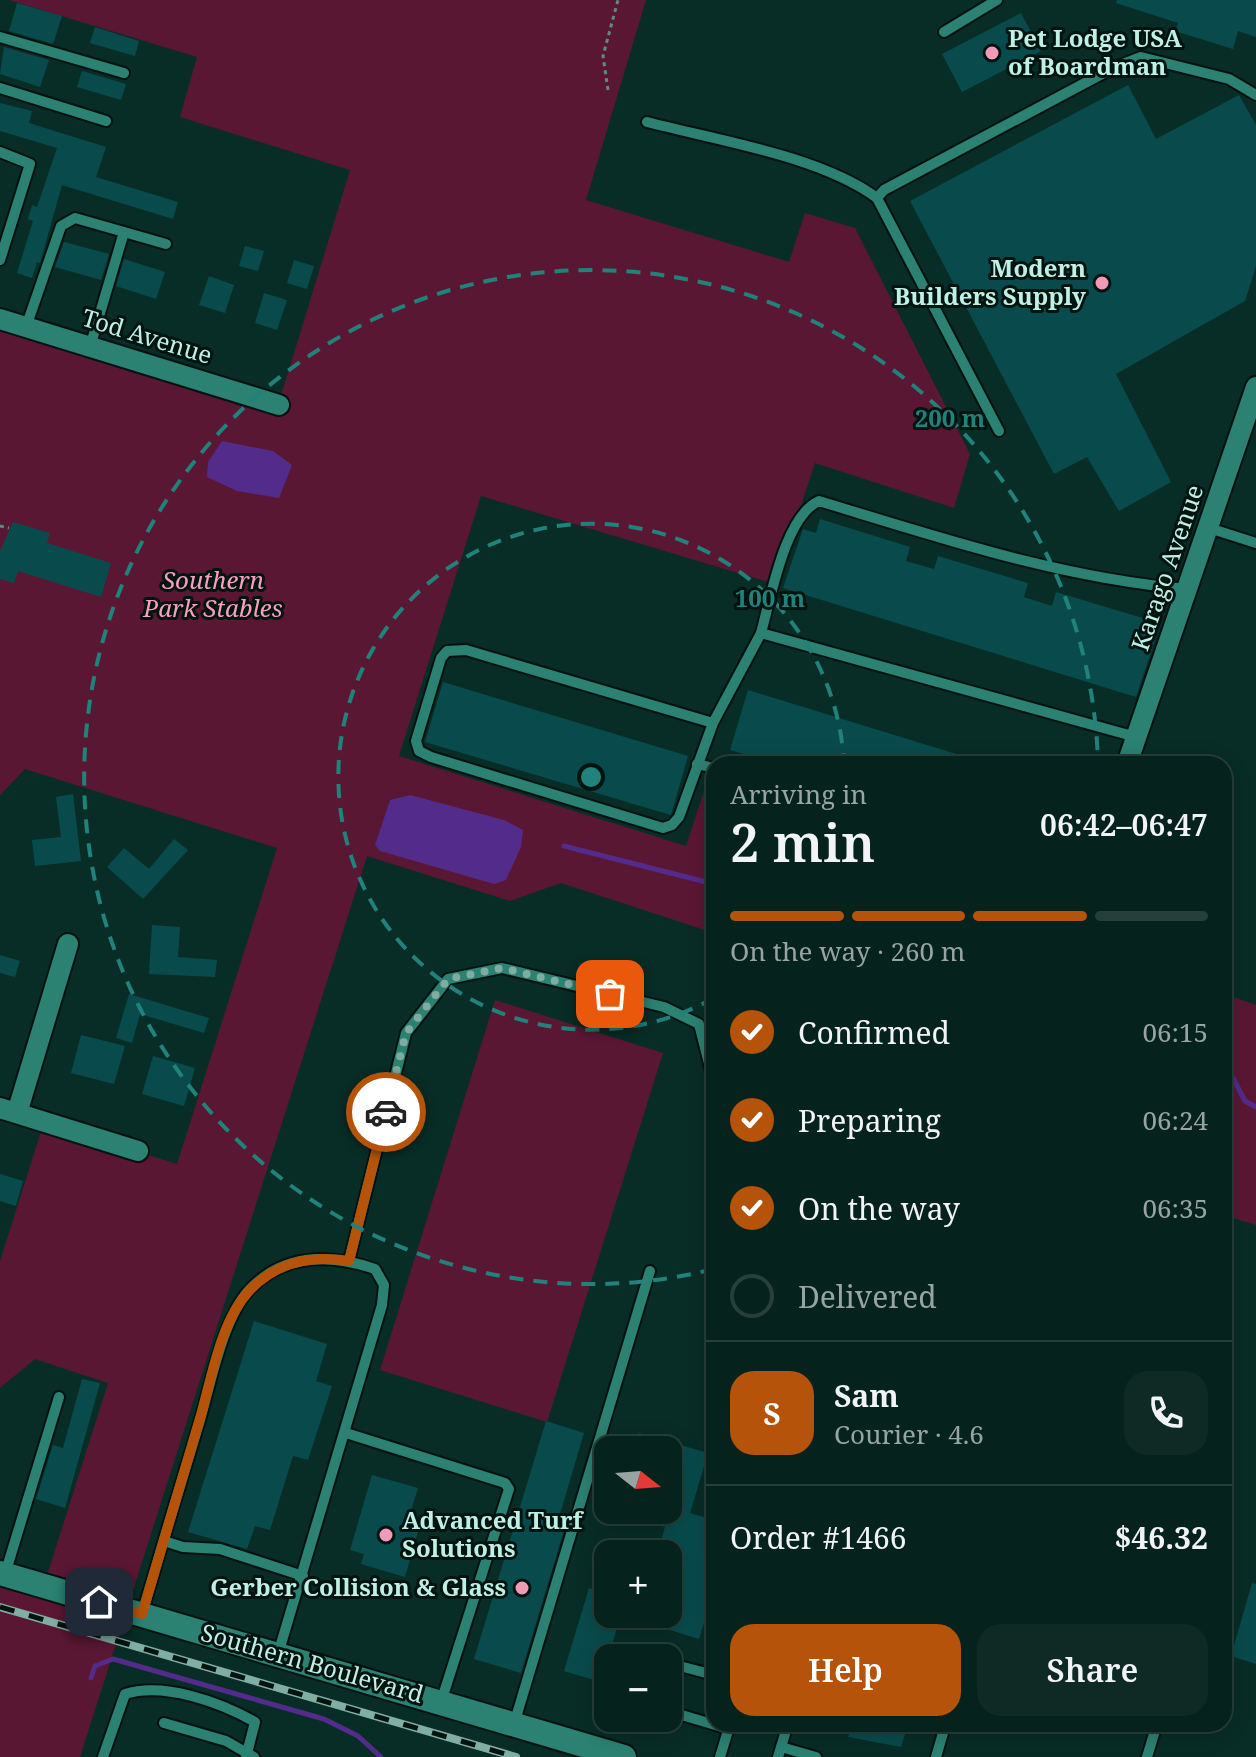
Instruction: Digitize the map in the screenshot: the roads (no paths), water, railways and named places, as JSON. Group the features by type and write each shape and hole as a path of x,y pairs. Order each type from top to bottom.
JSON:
{"street":[{"name":"Tod Avenue","path":"0,319 279,405"},
{"name":"Karago Avenue","path":"1130,756 1255,392"},
{"path":"68,944 8,1111 138,1151"},
{"name":"Southern Boulevard","path":"3,1574 612,1755"}],"lane":[{"path":"944,32 997,0"},
{"path":"0,37 124,73"},
{"path":"877,198 884,190 1101,74 1141,57 1229,79 1256,95"},
{"path":"0,88 106,121"},
{"path":"647,122 818,167 857,183 877,198 999,431"},
{"path":"0,152 30,164 4,232 0,260"},
{"path":"26,327 61,226 75,218 166,244"},
{"path":"90,347 124,232"},
{"path":"713,723 466,650 447,651 441,658 416,741 419,751 431,757 663,828 672,825 679,817 713,723 761,633 791,531 806,507 819,501 1018,561 1143,585 1187,589"},
{"path":"1209,528 1256,543"},
{"path":"761,633 1136,737"},
{"path":"697,764 706,766"},
{"path":"349,1261 406,1033 448,979 502,968 664,1007 699,1024 706,1052"},
{"path":"142,1614 218,1356 239,1303 265,1276 299,1260 324,1257 349,1261 375,1269 384,1285 376,1332 278,1654"},
{"path":"514,1724 650,1271"},
{"path":"3,1574 59,1397"},
{"path":"346,1433 505,1483 509,1489 441,1702"},
{"path":"164,1541 183,1547 220,1549 303,1576"},
{"path":"682,1667 706,1673"},
{"path":"103,1757 125,1694 145,1687 184,1695 255,1722 249,1756 226,1741 164,1723"},
{"path":"682,1714 706,1720"},
{"path":"720,1757 728,1732"},
{"path":"786,1732 780,1752 816,1757"},
{"path":"1147,1757 1155,1732"},
{"path":"936,1757 943,1733"}],"waterway":[{"path":"564,846 706,882"},
{"path":"1232,1076 1245,1101 1256,1107"},
{"path":"91,1678 95,1666 113,1659 324,1719 358,1736 381,1757"}],"railway":[{"path":"0,1607 516,1757"}],"place":[{"name":"Pet Lodge USA of Boardman","path":"992,53"},
{"name":"Modern Builders Supply","path":"1102,283"},
{"name":"Advanced Turf Solutions","path":"386,1535"},
{"name":"Gerber Collision & Glass","path":"522,1588"}],"park label":[{"name":"Southern Park Stables","path":"213,595"}]}
